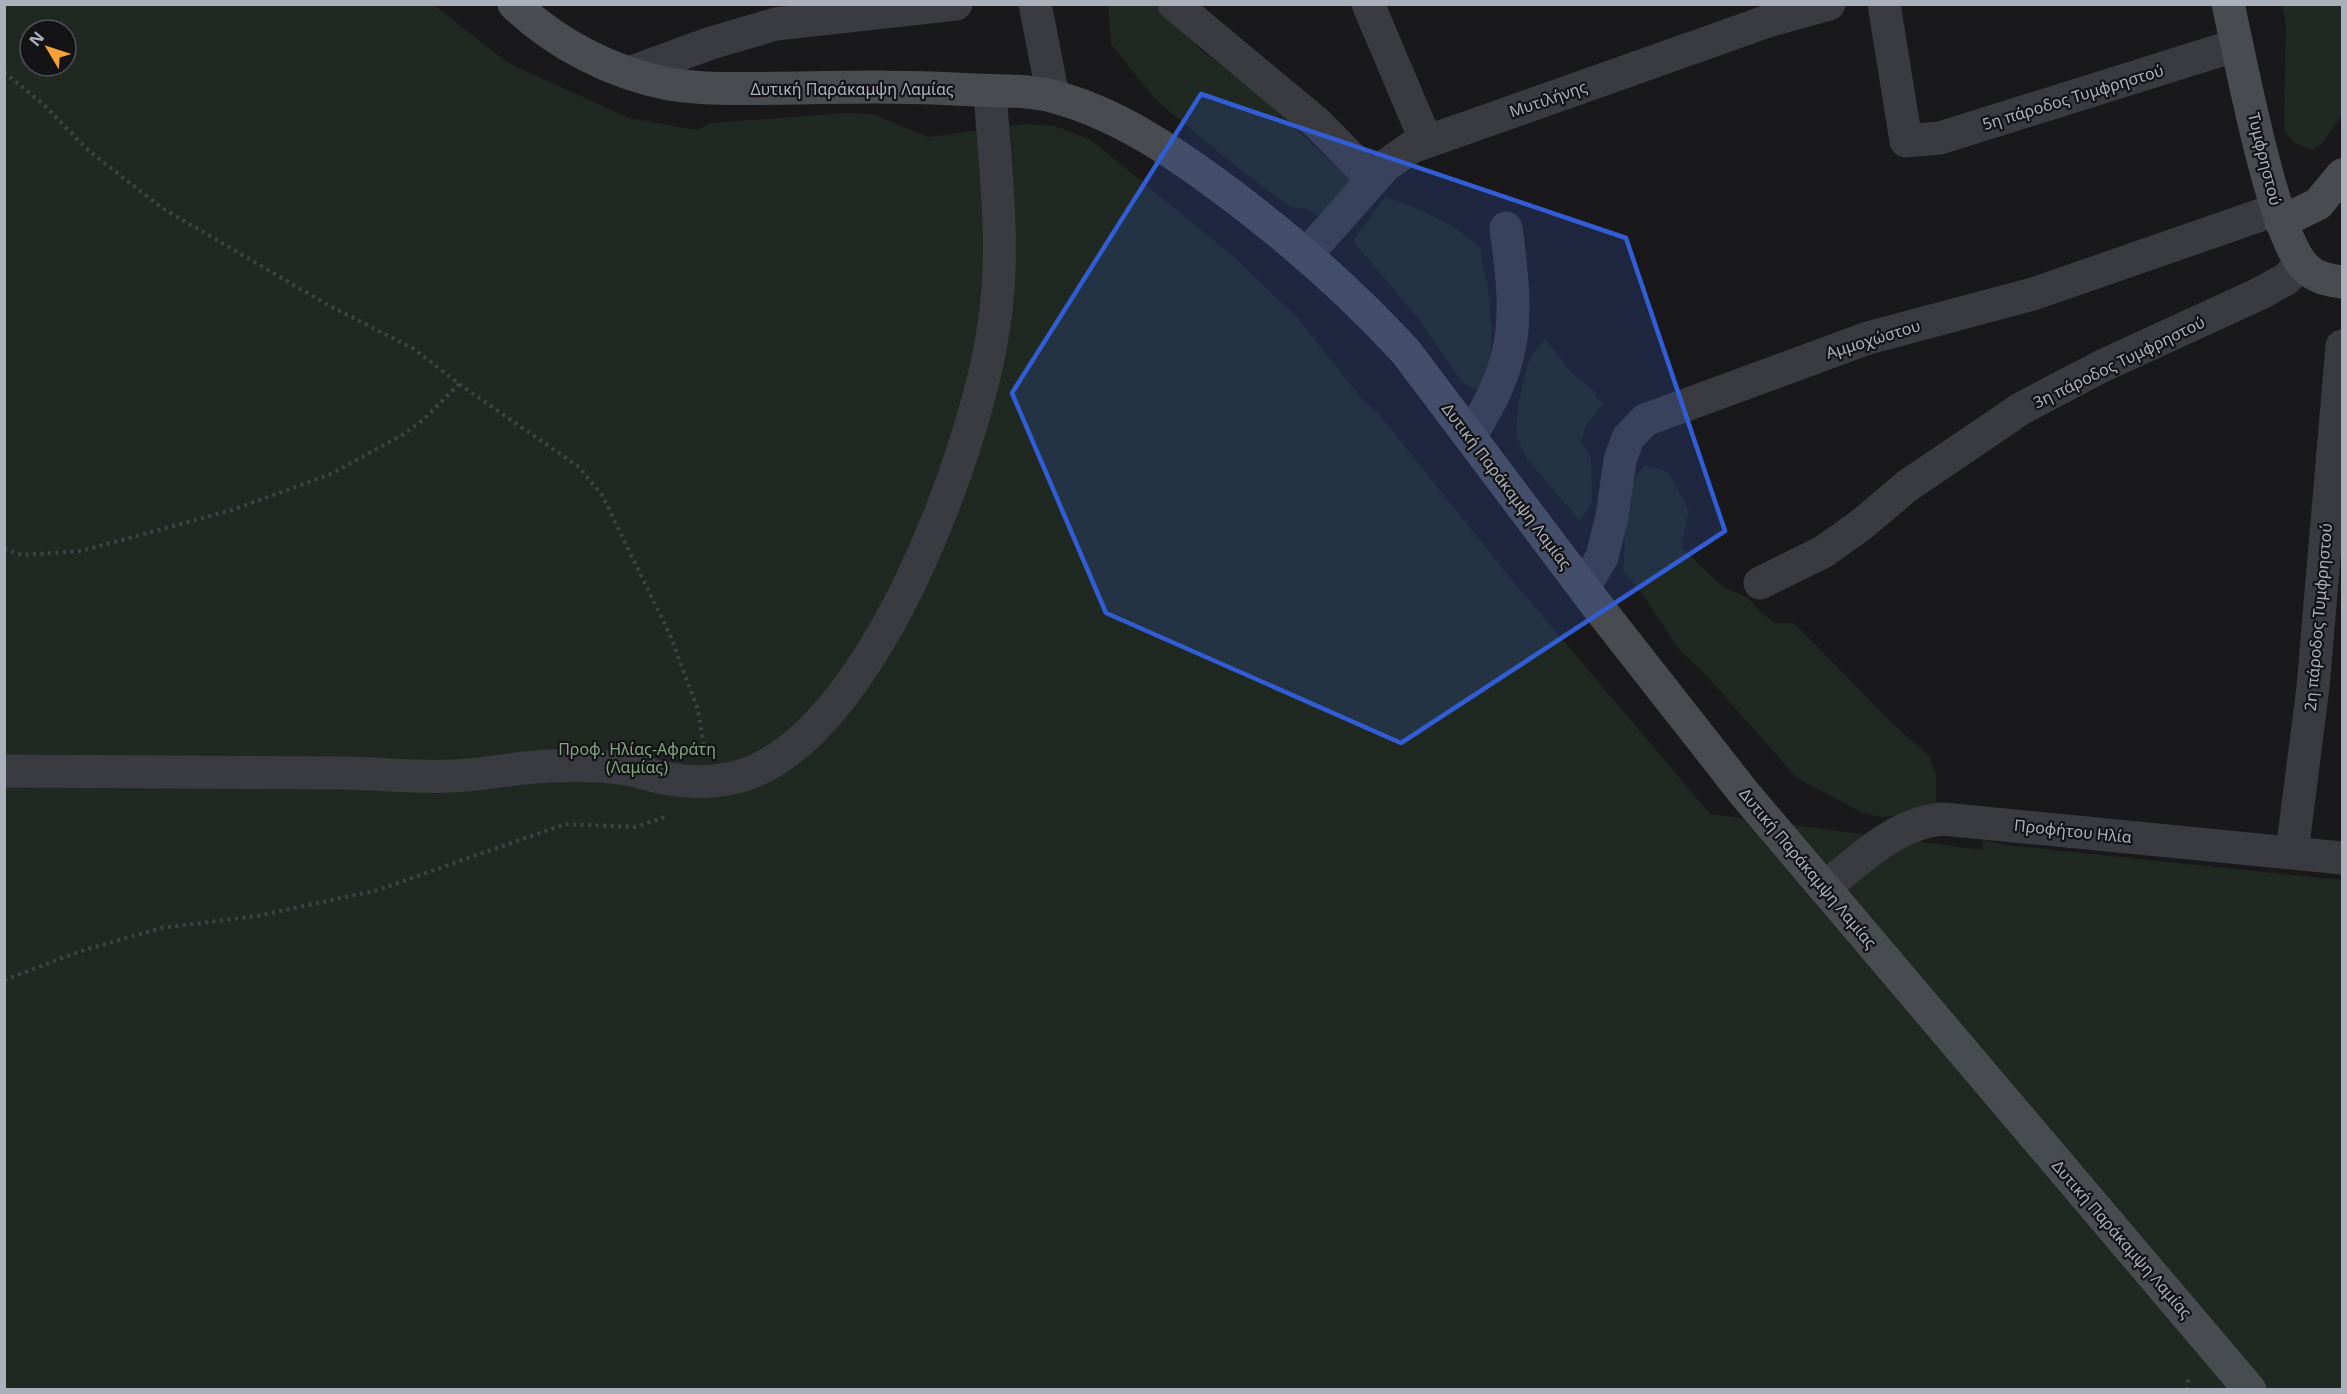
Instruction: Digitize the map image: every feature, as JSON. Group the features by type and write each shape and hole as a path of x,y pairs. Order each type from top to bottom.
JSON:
{"main road":[{"name":"Δυτική Παράκαμψη Λαμίας","path":"514,4 550,34 578,51 629,73 670,84 704,88 916,86 1053,96 1083,105 1172,153 1307,254 1406,352 1584,588 1737,783 2250,1389"},
{"name":"Τυμφρηστού","path":"2228,4 2279,215 2290,245 2302,264 2325,279 2343,282"},
{"path":"2279,215 2318,204 2343,175"}],"street":[{"path":"629,73 711,43 776,24 956,4"},
{"path":"1022,4 1035,5 1053,96"},
{"path":"1174,4 1318,124 1372,179"},
{"path":"1368,4 1426,141"},
{"name":"Μυτιλήνης","path":"1307,254 1372,179 1398,155 1426,141 1771,20 1829,4"},
{"name":"5η πάροδος Τυμφρηστού","path":"1884,4 1906,141 1940,138 2237,45"},
{"path":"4,771 386,773 450,777 551,766 627,769 672,780 710,782 752,772 796,746 837,704 876,648 915,573 951,482 981,394 994,325 1001,255 990,91"},
{"name":"Αμμοχώστου","path":"1584,588 1602,558 1612,516 1620,460 1628,438 1645,420 1868,338 2033,294 2279,215"},
{"path":"1470,436 1491,403 1505,368 1515,322 1506,228"},
{"name":"3η πάροδος Τυμφρηστού","path":"1760,583 1823,552 1861,525 1907,486 2022,408 2102,366 2254,297 2286,279 2302,264"},
{"name":"2η πάροδος Τυμφρηστού","path":"2292,852 2313,687 2343,346"},
{"name":"Προφήτου Ηλία","path":"1824,888 1894,833 1917,822 1943,819 2343,858"}],"path":[{"path":"4,72 44,105 89,151 162,208 318,299 414,349 459,384 579,467 602,495 670,635 698,710 710,782 700,799 686,809 635,827 565,824 378,890 257,916 161,928 81,951 4,980"},
{"path":"4,549 22,555 81,551 232,510 331,474 404,434 459,384"}],"highlighted area":[{"path":"1201,94 1626,238 1725,531 1401,743 1106,613 1012,393"}],"green space":[{"name":"Προφ. Ηλίας-Αφράτη (Λαμίας)","path":"5,5 434,5 508,63 629,118 697,130 711,123 844,113 872,114 928,137 1026,124 1055,126 1091,140 1234,257 1296,316 1363,400 1379,414 1508,575 1710,814 1982,850 1983,840 2006,845 2342,880 2342,1389 5,1390"},
{"path":"1108,5 1155,5 1200,49 1270,104 1333,164 1350,175 1350,183 1320,217 1307,209 1290,207 1238,168 1156,100 1111,44"},
{"path":"2282,5 2342,5 2342,115 2322,144 2311,150 2293,142 2284,130 2286,25"},
{"path":"1385,197 1423,211 1449,225 1481,249 1489,295 1491,344 1488,370 1478,390 1463,383 1417,317 1353,241"},
{"path":"1545,339 1572,373 1597,393 1595,396 1604,403 1586,425 1581,443 1591,456 1592,502 1580,521 1527,459 1516,435 1518,405 1529,359"},
{"path":"1645,465 1669,472 1689,511 1681,547 1723,587 1748,598 1760,612 1775,623 1794,623 1895,726 1929,756 1936,775 1936,812 1881,817 1863,813 1797,778 1706,675 1679,649 1641,592 1623,571 1625,543 1620,514 1627,487"}]}
